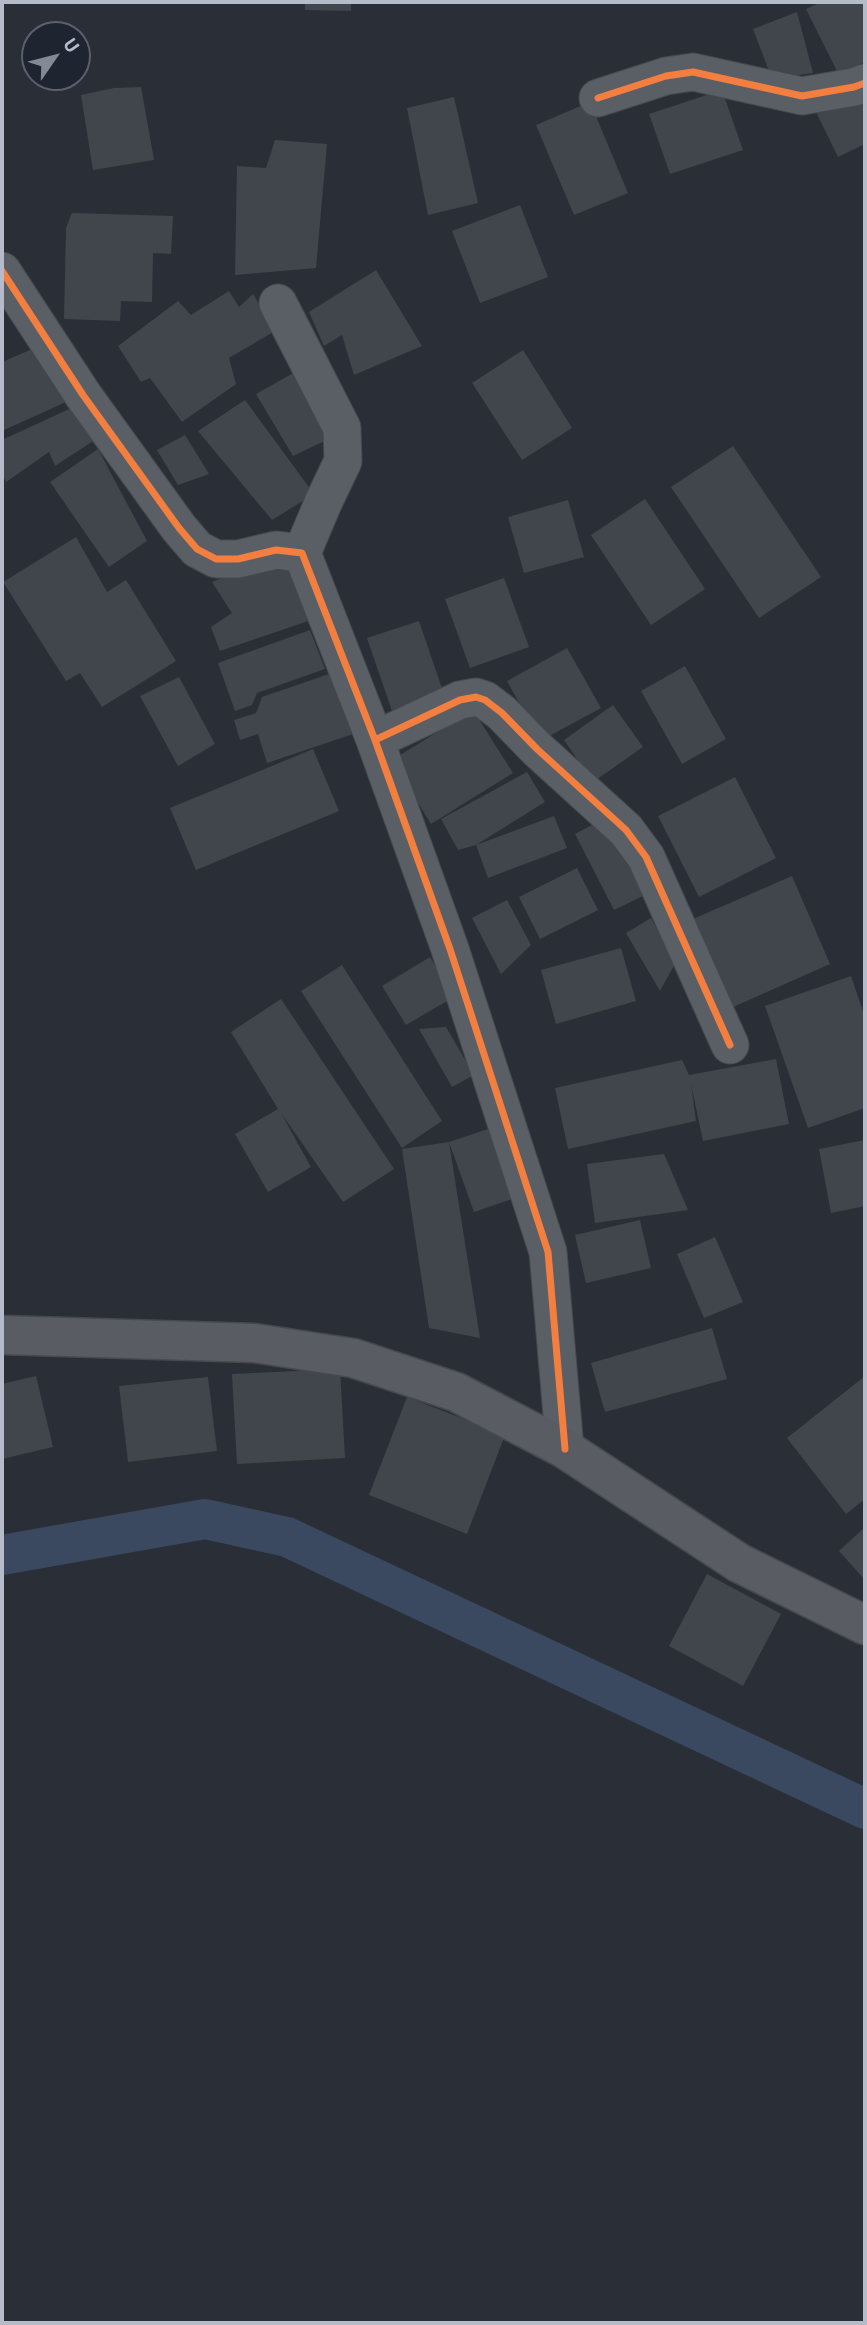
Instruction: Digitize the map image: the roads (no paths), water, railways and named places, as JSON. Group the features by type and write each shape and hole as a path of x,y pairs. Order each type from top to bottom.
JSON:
{"main road":[{"path":"2,1335 254,1343 353,1358 456,1392 565,1449 739,1563 865,1625"}],"street":[{"path":"598,98 666,76 693,72 802,96 854,88 865,83"},
{"path":"2,271 83,396 197,549 216,559 238,559 276,550 302,553"},
{"path":"278,303 342,429 343,461 302,553 375,740 450,949 548,1252 565,1449"},
{"path":"375,740 460,700 476,697 485,700 502,713 546,758 626,830 646,858 730,1045"}],"waterway":[{"path":"2,1555 205,1519 287,1537 865,1809"}]}
